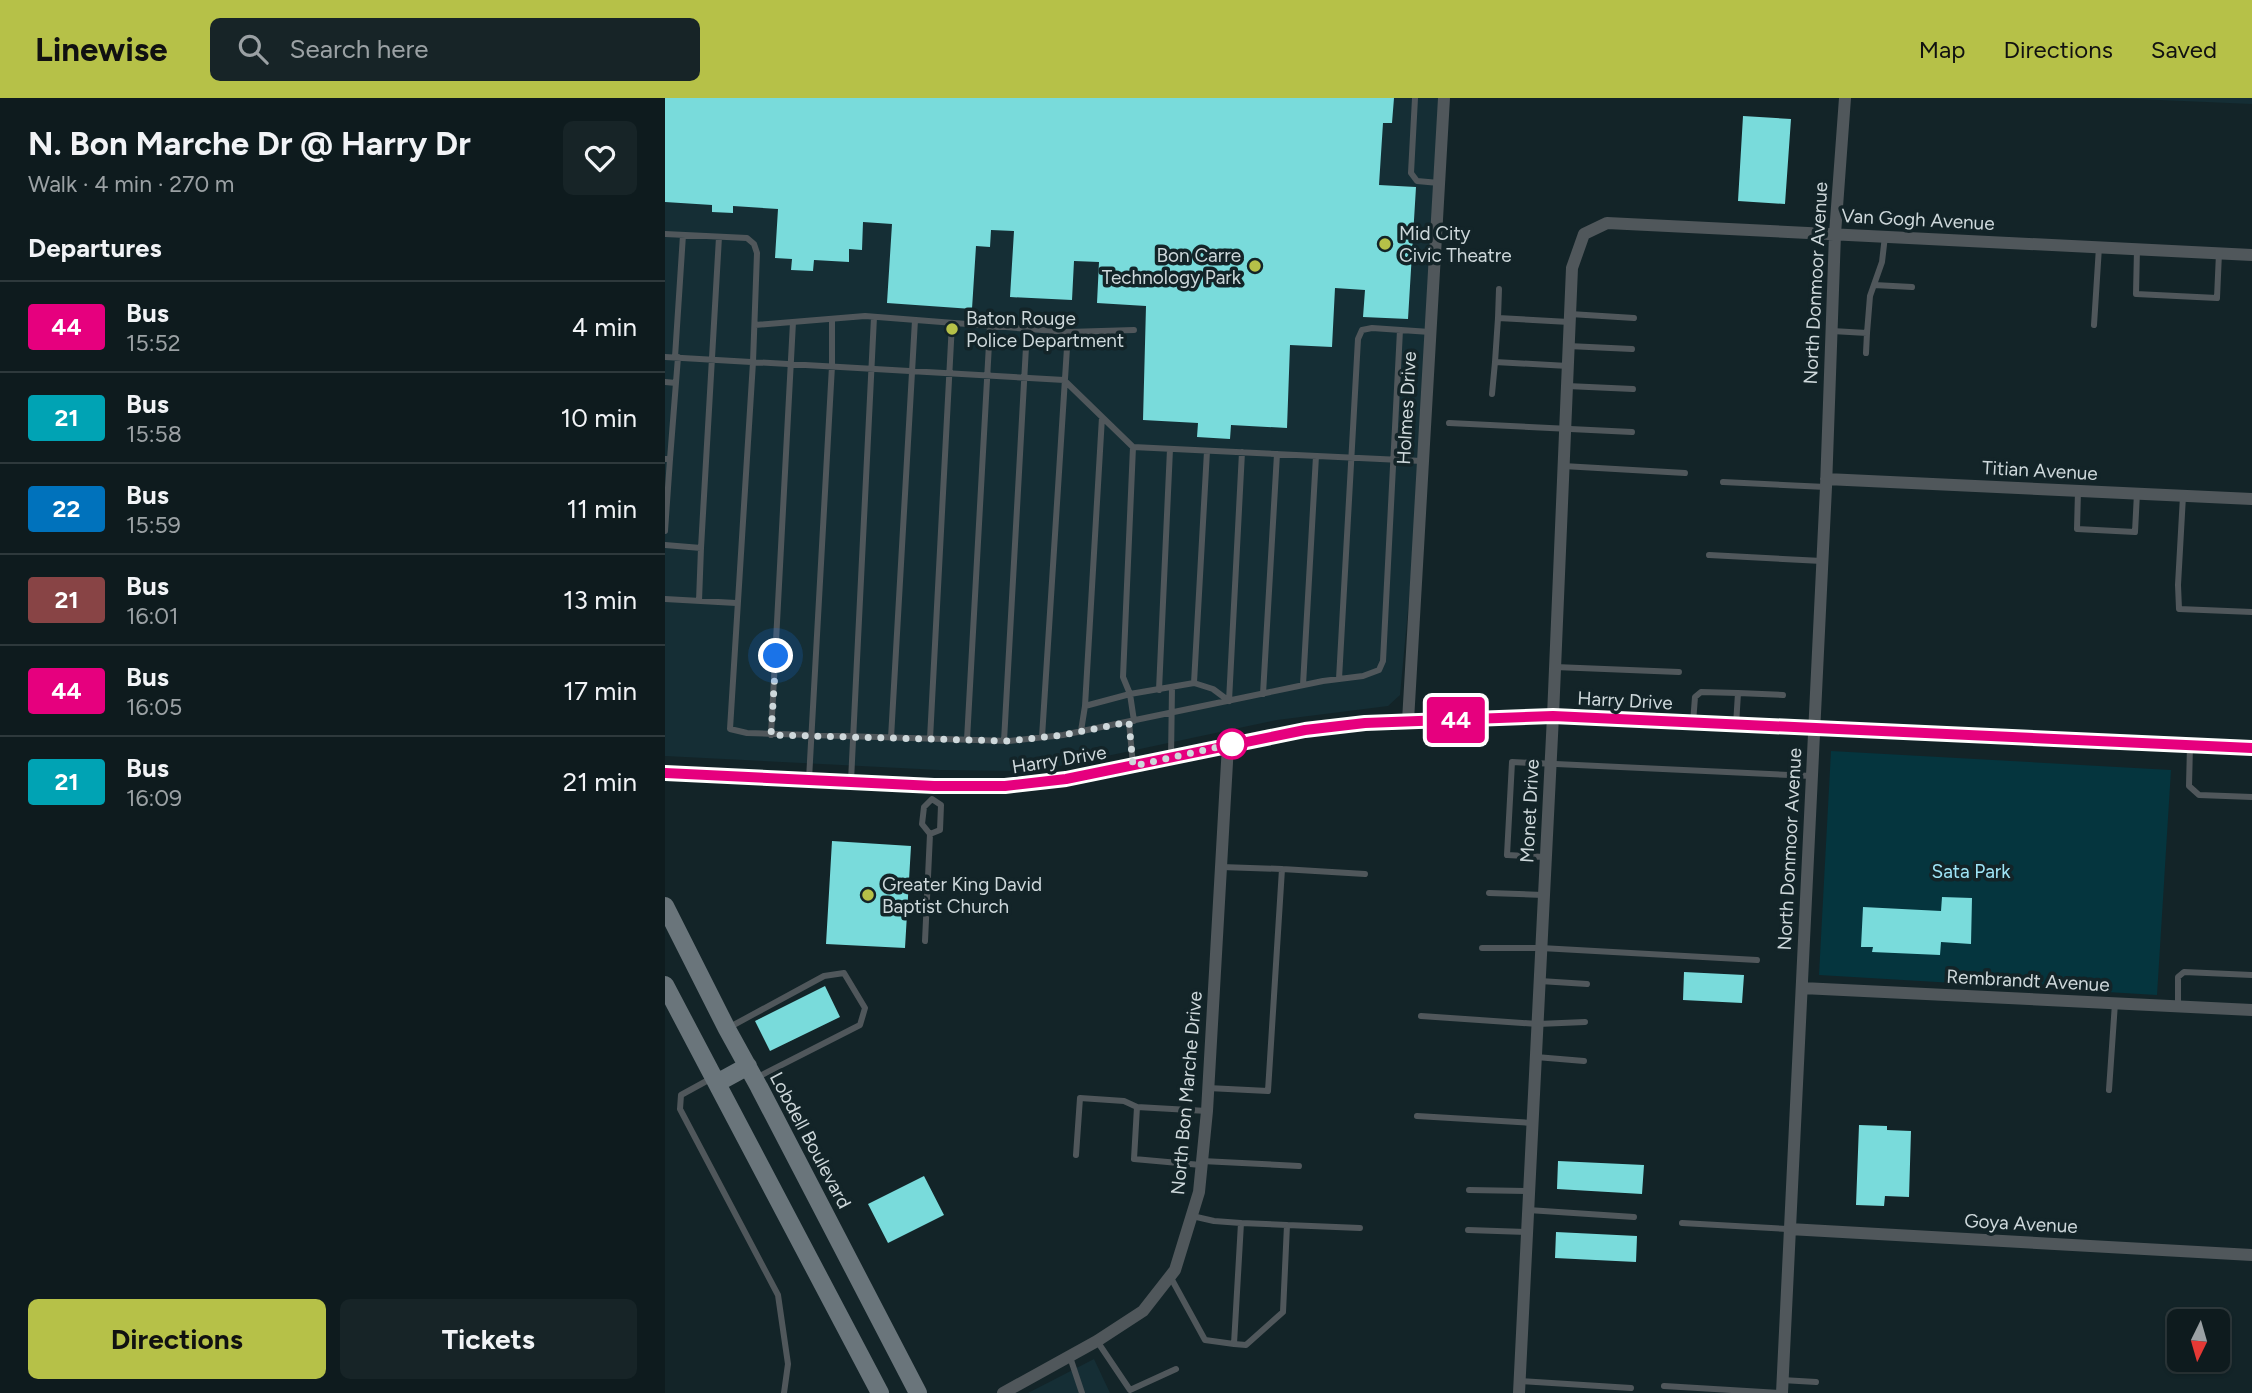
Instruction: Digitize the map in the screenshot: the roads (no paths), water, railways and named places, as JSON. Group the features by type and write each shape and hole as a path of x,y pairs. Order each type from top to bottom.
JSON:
{"main road":[{"name":"Lobdell Boulevard","path":"665,906 918,1393"},
{"path":"665,985 880,1393"},
{"path":"715,1080 751,1072"}],"street":[{"name":"Holmes Drive","path":"1408,721 1444,98"},
{"name":"North Donmoor Avenue","path":"1782,1389 1826,483 1835,234 1845,98"},
{"name":"Van Gogh Avenue","path":"1584,234 1607,223 2252,255"},
{"name":"Monet Drive","path":"1520,1387 1572,268 1584,234"},
{"name":"Titian Avenue","path":"1826,483 2252,499"},
{"name":"Harry Drive","path":"665,772 851,781 933,793 1031,784 1305,730 1365,723 1553,716 2252,748"},
{"name":"North Bon Marche Drive","path":"1003,1393 1097,1342 1143,1311 1175,1270 1199,1192 1209,1088 1228,745"},
{"name":"Rembrandt Avenue","path":"1802,988 2252,1010"},
{"name":"Goya Avenue","path":"1789,1229 2252,1255"}],"lane":[{"path":"1415,98 1411,173 1417,181 1439,183"},
{"path":"665,234 747,238 754,244 757,253 753,362 730,729 747,733 1004,741 1081,731 1303,685 1363,676 1380,670 1383,661 1400,330"},
{"path":"665,531 683,235"},
{"path":"1866,353 1870,296 1882,262 1885,236"},
{"path":"699,601 719,237"},
{"path":"2094,326 2099,247"},
{"path":"2137,249 2136,295 2217,298 2219,253"},
{"path":"1874,285 1912,287"},
{"path":"1492,394 1499,289"},
{"path":"755,325 874,317 1068,332 1134,330"},
{"path":"851,781 851,737 874,317"},
{"path":"1497,318 1634,318"},
{"path":"809,779 832,366 832,319"},
{"path":"891,738 915,320"},
{"path":"771,735 793,322"},
{"path":"930,739 952,323"},
{"path":"967,740 990,326"},
{"path":"1339,679 1358,339 1362,330 1372,328 1430,332"},
{"path":"1004,741 1027,329"},
{"path":"1832,331 1867,333"},
{"path":"1042,737 1068,332"},
{"path":"1568,346 1632,349"},
{"path":"665,357 1064,380 1133,447 1422,461"},
{"path":"1495,362 1568,366"},
{"path":"665,382 676,383"},
{"path":"1567,386 1633,390"},
{"path":"1081,731 1085,706 1102,417"},
{"path":"665,421 673,421"},
{"path":"1448,424 1632,432"},
{"path":"1133,447 1123,677 1130,694 1133,766"},
{"path":"1159,690 1170,449"},
{"path":"1194,682 1207,451"},
{"path":"1229,701 1242,453"},
{"path":"1263,694 1277,454"},
{"path":"1303,685 1316,456"},
{"path":"1563,466 1685,473"},
{"path":"1723,482 1826,483"},
{"path":"2078,491 2077,529 2135,532 2137,494"},
{"path":"2183,496 2179,609 2252,612"},
{"path":"665,545 701,548"},
{"path":"1709,555 1822,561"},
{"path":"665,599 736,603"},
{"path":"1555,667 1679,672"},
{"path":"1085,706 1194,682 1213,689 1229,701"},
{"path":"1171,758 1172,688"},
{"path":"1693,723 1695,697 1701,692 1783,695"},
{"path":"1736,724 1738,693"},
{"path":"2190,745 2189,786 2192,791 2199,794 2252,797"},
{"path":"1546,857 1507,855 1512,762 1812,776"},
{"path":"925,941 930,834 922,824 924,807 933,793 941,805 940,830 930,834"},
{"path":"1221,867 1365,874"},
{"path":"1209,1088 1268,1091 1282,869"},
{"path":"1489,892 1544,895"},
{"path":"1482,948 1541,948 1758,960"},
{"path":"2178,1007 2178,977 2184,972 2252,975"},
{"path":"727,1029 824,976 844,973 865,1008 860,1025 751,1072"},
{"path":"1540,981 1587,984"},
{"path":"2109,1090 2115,1003"},
{"path":"1420,1016 1538,1024 1585,1022"},
{"path":"1536,1057 1584,1061"},
{"path":"715,1080 681,1095 680,1109 778,1295 788,1364 784,1393"},
{"path":"1076,1155 1080,1098 1123,1101 1137,1107 1207,1111"},
{"path":"1137,1107 1134,1159 1299,1166"},
{"path":"1417,1116 1533,1123"},
{"path":"1469,1190 1529,1191"},
{"path":"1528,1210 1634,1217"},
{"path":"1192,1216 1241,1223 1360,1228"},
{"path":"1234,1344 1241,1223"},
{"path":"1682,1223 1789,1229"},
{"path":"1170,1276 1205,1340 1247,1345 1283,1312 1287,1225"},
{"path":"1468,1230 1527,1232"},
{"path":"1097,1342 1130,1390 1177,1369"},
{"path":"1070,1357 1082,1393"},
{"path":"1664,1386 1782,1389 1816,1382"},
{"path":"1520,1387 1631,1388"}],"place":[{"name":"Mid City Civic Theatre","path":"1385,244"},
{"name":"Bon Carre Technology Park","path":"1255,266"},
{"name":"Baton Rouge Police Department","path":"952,329"},
{"name":"Greater King David Baptist Church","path":"868,895"}],"park label":[{"name":"Sata Park","path":"1971,871"}]}
